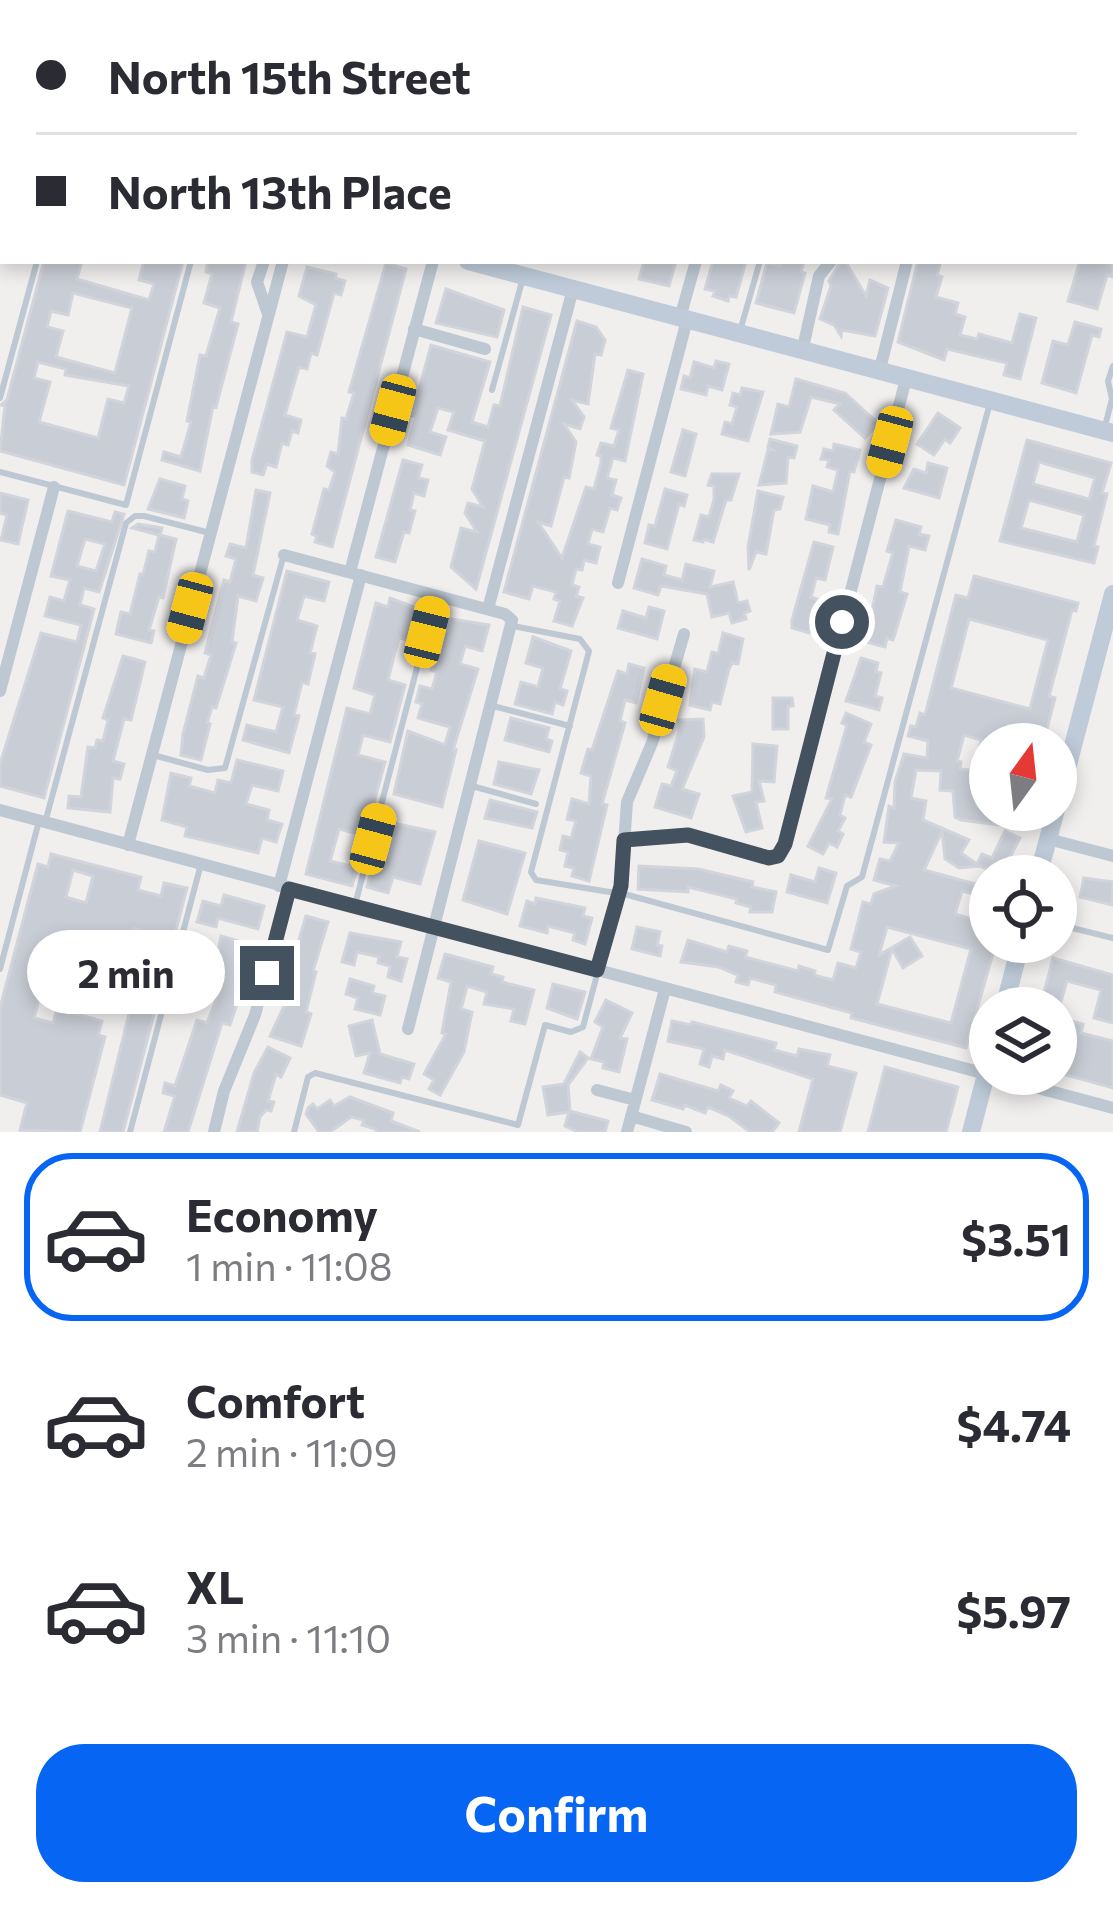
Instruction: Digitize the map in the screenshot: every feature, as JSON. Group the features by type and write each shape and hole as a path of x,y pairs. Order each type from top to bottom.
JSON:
{"street":[{"path":"263,264 257,282 268,314"},
{"path":"128,844 283,264"},
{"path":"214,1132 224,1091 256,1015 432,264"},
{"path":"486,264 1108,432"},
{"path":"618,584 695,264"},
{"path":"802,352 819,276 829,264"},
{"path":"879,373 906,264"},
{"path":"488,609 573,289"},
{"path":"414,329 485,349"},
{"path":"624,840 688,835 769,858 778,856 785,844 906,379"},
{"path":"0,691 54,487"},
{"path":"284,555 488,609 511,621 408,1029"},
{"path":"1077,730 1113,594"},
{"path":"597,971 619,894 627,802 652,743 684,634"},
{"path":"0,810 665,989 969,1062"},
{"path":"1044,855 1050,831"},
{"path":"1048,839 1113,856"},
{"path":"627,1132 665,989"},
{"path":"597,1090 635,1100"},
{"path":"971,1132 981,1095"},
{"path":"1073,1095 1113,1108"},
{"path":"631,1116 686,1132"}],"lane":[{"path":"0,398 36,264"},
{"path":"0,472 126,505 190,264"},
{"path":"739,334 759,264"},
{"path":"492,390 522,270"},
{"path":"1108,432 1113,399 1108,381 1113,366"},
{"path":"511,621 580,639 589,652 531,872 536,880 619,894 828,950 847,886 862,877 991,400"},
{"path":"1,969 126,523 144,516 209,533"},
{"path":"152,755 208,770 225,768 284,555"},
{"path":"355,906 436,596"},
{"path":"493,706 570,726"},
{"path":"472,787 536,804"},
{"path":"130,1132 201,864"},
{"path":"1077,929 1113,938"},
{"path":"295,1132 308,1077 315,1073 518,1125 545,1025 572,1032 583,1028 597,971"}],"building":[{"path":"43,264 81,264 77,279 149,300 154,284 139,280 143,264 182,264 124,485 0,451 5,406 1,405 7,400","holes":["73,293 132,308 115,373 56,357 63,331 47,327 51,311 68,315","38,362 66,369 65,375 129,386 124,403 108,399 98,438 39,422 50,382 34,378"]},
{"path":"207,264 245,264 231,322 238,324 213,406 200,471 162,460 164,452 181,457 200,355 206,356 220,308 204,303 212,274 206,272"},
{"path":"386,264 406,269 332,547 315,542 317,536 312,534 324,489 329,490 335,472 327,466 331,452 338,454 342,418 346,419 354,393 349,392"},
{"path":"643,264 675,264 669,286 639,279"},
{"path":"712,264 745,264 736,297 729,296 728,301 705,289"},
{"path":"767,264 803,264 794,313 756,303"},
{"path":"839,264 847,264 866,296 870,280 888,288 875,336 842,330 841,336 834,325 820,319 829,281"},
{"path":"917,264 940,264 936,297 958,303 955,314 965,317 960,335 977,339 979,334 1012,343 1020,314 1036,318 1020,379 1004,375 1007,363 947,349 944,360 898,342"},
{"path":"1079,264 1113,264 1113,277 1107,275 1097,309 1068,301"},
{"path":"307,267 345,281 341,295 334,293 317,355 311,353 307,369 299,367 285,415 301,420 298,433 292,431 288,445 282,443 276,467 267,464 263,475 252,472 252,460 287,332 307,337 316,305 299,296"},
{"path":"446,289 504,310 497,337 436,323"},
{"path":"523,307 551,315 476,589 451,567 461,528 477,532 465,513 468,503 483,507 472,489 485,441 448,430 454,412 438,408 430,432 446,437 440,455 408,445 416,417 412,416 431,345 490,362 472,422 488,427 494,405 500,406"},
{"path":"577,321 596,327 605,340 601,355 595,354 588,404 572,400 584,417 580,429 564,424 576,442 569,478 564,477 551,526 538,522 562,558 586,487 594,489 601,443 614,446 619,430 611,428 628,370 643,374 625,461 613,458 607,478 616,480 612,495 621,498 617,510 610,508 603,532 592,529 588,544 600,547 596,563 584,560 582,570 576,569 572,585 579,587 576,596 583,598 572,626 554,621 560,601 554,599 556,592 533,586 529,599 504,592"},
{"path":"1075,322 1101,329 1099,337 1092,335 1076,393 1042,383 1053,341 1068,345"},
{"path":"716,361 729,364 722,390 708,386 706,395 681,389 694,362 714,368"},
{"path":"796,379 845,393 878,423 865,438 834,410 840,404 811,397 800,432 771,434 778,404 789,407"},
{"path":"742,388 763,392 748,441 722,434 725,422 732,424 737,407 730,405 733,393 740,395"},
{"path":"938,413 960,428 934,455 917,444"},
{"path":"683,430 696,434 685,476 671,472"},
{"path":"770,439 797,446 794,458 788,457 786,483 759,485 768,450 773,450 768,447"},
{"path":"1027,440 1111,463 1102,493 1107,494 1094,563 1000,541","holes":["1039,462 1095,478 1089,499 1033,484","1029,500 1084,515 1077,542 1021,528"]},
{"path":"834,444 860,450 854,472 850,471 838,534 829,532 830,525 806,519 813,486 833,492 838,470 821,459 824,449 833,451"},
{"path":"403,460 422,465 418,478 428,480 424,496 414,493 409,533 404,532 395,562 376,557"},
{"path":"928,463 947,468 939,498 904,488 914,469 926,473"},
{"path":"712,474 739,474 713,542 703,542 694,540 701,515 709,517 714,500 714,486 708,485"},
{"path":"160,479 185,486 184,518 148,509"},
{"path":"665,489 687,495 684,506 679,504 667,549 645,543"},
{"path":"256,490 270,493 253,575 263,578 256,601 238,596 232,642 236,643 207,723 201,760 181,755 183,734 198,676 204,678 211,655 205,653 224,580 230,582 236,559 226,556 230,544 246,548"},
{"path":"758,491 783,497 780,509 774,510 766,554 756,552 749,570 748,547"},
{"path":"0,493 28,500 18,544 1,540 7,515 0,513"},
{"path":"68,511 112,522 115,512 124,514 99,592 84,588 80,605 94,609 44,798 0,786 0,764 41,633 77,642 81,625 45,616 50,597 64,601 70,580 51,576","holes":["85,539 105,544 96,571 77,566"]},
{"path":"896,520 921,527 919,534 929,536 925,550 909,546 900,592 907,594 893,640 887,638 885,647 866,642 877,586 883,587 893,553 887,551"},
{"path":"138,524 162,528 160,535 176,539 163,598 159,597 149,630 154,631 151,643 116,634 121,612 130,614 140,574 149,551 155,552 159,535 132,528"},
{"path":"814,542 833,547 825,580 816,578 811,597 819,600 809,633 792,628 792,620"},
{"path":"642,559 666,566 664,575 682,580 686,564 714,571 710,587 733,582 738,603 747,601 746,619 732,623 729,613 712,617 707,594 661,586 658,595 634,588"},
{"path":"287,571 329,582 324,601 304,596 297,620 317,626 310,653 315,654 308,684 302,682 289,753 243,740 247,725 276,732 283,707 254,700"},
{"path":"974,576 1078,603 1076,611 1072,610 1049,696 1055,698 1048,723 969,723 969,736 964,735 957,761 960,769 969,770 969,821 955,817 953,791 940,790 941,771 916,770 911,798 926,801 923,820 969,840 961,853 969,858 969,867 959,868 945,859 942,831 924,870 969,882 969,893 962,891 955,914 969,918 969,948 887,927 879,955 910,937 922,956 903,968 892,949 877,1004 951,1023 969,956 969,963 990,963 983,987 969,987 966,1048 851,1018 852,1013 775,992 776,985 750,978 748,985 736,982 738,975 719,967 681,962 688,940 727,952 729,946 747,951 745,957 798,971 799,966 833,980 838,963 856,968 861,952 851,949 863,902 871,904 874,894 896,886 874,880 880,859 890,861 899,843 884,842 889,806 894,808 895,782 904,754 927,758 928,741 908,736 920,713 925,715 956,595 968,598","holes":["969,619 1048,640 1030,709 951,688"]},
{"path":"390,598 424,611 416,642 399,638 395,652 388,680 405,685 390,742 363,735 358,755 385,762 365,836 339,829 330,861 350,866 356,843 363,845 352,886 306,874 347,708 370,714 375,695 354,688 376,603 388,607"},
{"path":"649,607 664,611 657,639 618,628 623,611 646,618"},
{"path":"451,619 489,625 482,651 465,646 460,664 478,669 453,750 442,807 394,794 408,731 445,745 450,727 418,718 422,704 416,702 420,686 432,689 437,672 431,670 442,630 448,631"},
{"path":"723,633 743,639 738,664 732,663 729,669 720,704 712,702 710,710 690,705 695,669 707,672"},
{"path":"533,637 571,651 560,689 567,691 563,705 555,702 552,714 515,704 521,682 538,687 543,668 526,663"},
{"path":"123,656 145,662 131,720 124,719 113,761 124,764 120,779 113,778 110,812 68,808 69,796 81,797 88,747 103,741 108,720 103,718"},
{"path":"861,658 878,663 876,672 881,673 875,696 882,698 879,710 846,701"},
{"path":"629,664 644,668 636,703 625,700 620,721 625,723 602,804 607,805 589,881 572,876 574,868 565,866 568,852 560,850 563,836 571,838 576,821 567,819 572,799 589,804 591,776 581,773 618,671 627,674"},
{"path":"773,698 792,698 788,729 773,729"},
{"path":"846,713 871,724 864,742 871,745 851,797 845,795 840,815 845,818 838,831 843,834 837,847 829,843 823,854 808,846 832,799 826,798 847,725 842,723"},
{"path":"511,718 549,728 549,752 505,740"},
{"path":"703,719 704,737 682,789 699,794 691,818 655,807 662,784 671,786 677,771 668,767 679,720"},
{"path":"753,744 777,746 774,782 759,781 764,801 756,802 762,828 746,832 733,796 752,792"},
{"path":"237,760 283,771 278,791 252,785 246,804 269,810 267,820 282,824 276,842 262,838 258,853 185,836 187,827 162,820 171,773 191,778 189,786 215,793 218,780 231,783"},
{"path":"499,762 539,770 531,794 494,784"},
{"path":"490,800 537,812 532,828 485,818"},
{"path":"388,822 435,832 420,884 393,877 388,893 367,887 376,853 389,856 393,839 384,837"},
{"path":"1005,831 1020,838 1011,855 993,855"},
{"path":"479,841 525,853 507,914 463,900"},
{"path":"51,854 141,877 138,890 161,896 164,883 187,888 123,1132 100,1132 149,932 133,928 123,976 50,957 34,1018 53,1023 57,1009 102,1021 98,1035 105,1037 80,1132 20,1130 27,1103 0,1095 0,1008 38,864 48,867","holes":["73,870 93,876 86,903 66,897"]},
{"path":"639,866 698,869 753,882 752,887 776,892 772,912 750,912 751,907 736,903 737,899 688,887 688,892 638,889"},
{"path":"819,868 836,873 827,903 787,892 791,875 815,882"},
{"path":"1084,878 1113,882 1112,905 1080,897"},
{"path":"224,895 264,906 258,929 218,918 216,927 197,922 203,901 221,906"},
{"path":"536,898 585,908 583,916 592,918 585,944 573,940 575,933 520,926 527,901 535,904"},
{"path":"306,916 328,922 313,971 306,1012 311,1014 301,1046 270,1036 286,1002 281,1001"},
{"path":"637,927 660,932 660,956 632,949"},
{"path":"350,933 401,942 397,957 407,959 401,981 388,977 390,966 378,963 379,957 357,952 354,965 342,962"},
{"path":"221,936 252,945 237,989 242,990 230,1025 222,1023 188,1132 164,1132 175,1096 163,1093 165,1083 175,1086 197,1020 207,1023 225,977 214,974"},
{"path":"445,954 493,967 491,974 503,977 502,982 534,990 525,1024 511,1021 514,1009 484,1004 487,992 467,986 461,1009 472,1012 464,1052 440,1095 429,1089 434,1080 424,1074 446,1034 442,1033 451,982 438,978"},
{"path":"1052,963 1071,963 1113,975 1113,1023 1094,1018 1101,990 1067,981 1065,987 1045,987"},
{"path":"350,979 374,986 372,993 385,996 380,1015 355,1009 358,998 346,994"},
{"path":"553,984 585,992 577,1019 547,1008"},
{"path":"606,1000 632,1013 620,1038 627,1039 619,1072 591,1059 603,1027 595,1022"},
{"path":"372,1020 380,1054 414,1064 409,1079 402,1077 400,1083 364,1073 370,1053 356,1056 349,1026"},
{"path":"672,1021 776,1043 774,1050 797,1056 799,1049 830,1055 827,1066 856,1073 840,1132 799,1132 813,1079 725,1050 723,1059 712,1056 709,1067 700,1064 704,1049 668,1041"},
{"path":"1077,1022 1083,1024 1081,1033 1113,1041 1113,1088 1077,1078"},
{"path":"268,1047 290,1058 281,1077 276,1074 268,1101 274,1102 271,1111 260,1117 257,1132 237,1132 254,1073"},
{"path":"580,1052 588,1058 568,1085 570,1111 608,1121 605,1132 578,1132 565,1126 569,1112 548,1115 543,1087 564,1084"},
{"path":"885,1067 958,1087 946,1132 868,1132"},
{"path":"660,1074 718,1091 721,1085 733,1091 729,1098 747,1106 751,1101 779,1123 772,1132 750,1132 708,1107 705,1113 652,1100"},
{"path":"350,1097 393,1113 391,1121 420,1132 376,1132 362,1125 364,1120 351,1117 330,1132 319,1132 306,1114 313,1104 317,1109 330,1100 334,1106"}],"route":[{"path":"267,973 289,889 597,970 621,886 624,840 688,835 769,858 778,856 842,622"}]}
